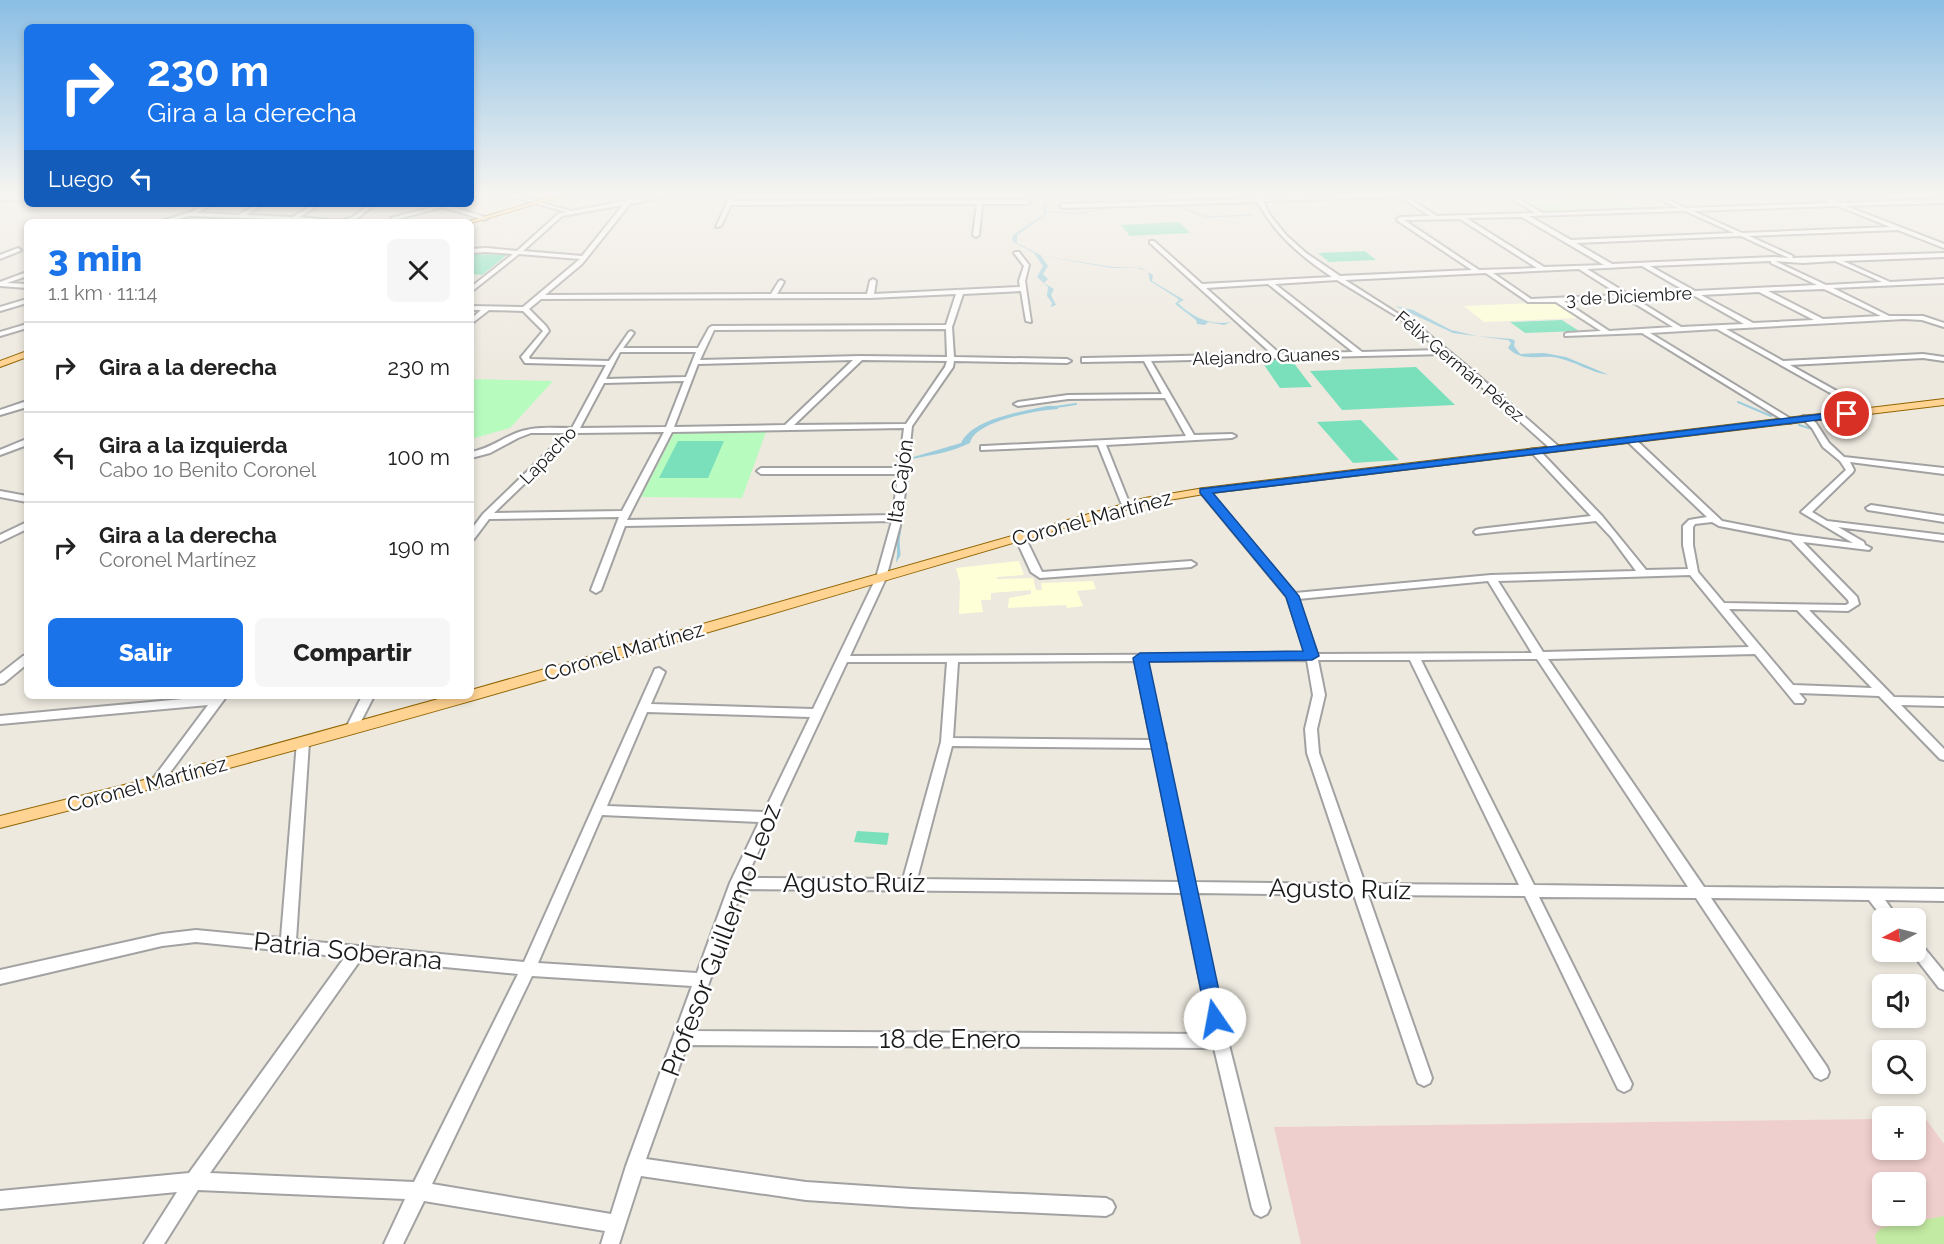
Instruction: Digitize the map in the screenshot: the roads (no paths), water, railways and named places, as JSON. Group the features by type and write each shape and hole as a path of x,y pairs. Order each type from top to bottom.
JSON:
{"main road":[{"path":"0,363 24,355"},
{"name":"Coronel Martínez","path":"474,694 884,577 1126,505 1204,491 1944,402"},
{"name":"Coronel Martínez","path":"0,822 156,783 455,699"}],"street":[{"path":"474,288 519,252"},
{"path":"520,252 583,258"},
{"path":"525,309 588,252"},
{"path":"1163,252 1277,355"},
{"name":"Félix Germán Pérez","path":"1304,252 1338,278 1393,309 1447,352 1555,448"},
{"path":"1449,252 1478,272"},
{"path":"1516,252 1543,270"},
{"path":"1586,252 1612,267"},
{"path":"1776,252 1793,260"},
{"path":"1017,253 1027,266 1022,278 1029,321"},
{"path":"1201,286 1478,272 1944,255"},
{"path":"1835,260 1891,284"},
{"path":"1771,261 1889,318"},
{"path":"1490,273 1646,266 1753,325"},
{"path":"1583,269 1680,329"},
{"name":"3 de Diciembre","path":"1490,273 1530,301 1944,281"},
{"path":"1,284 24,275"},
{"path":"474,279 485,279"},
{"path":"870,296 873,281"},
{"path":"773,296 781,282"},
{"path":"1270,283 1359,353"},
{"path":"1,284 24,286"},
{"path":"539,297 870,296 1024,289"},
{"path":"1759,290 1821,322"},
{"path":"951,360 949,327 960,292"},
{"path":"1558,299 1608,333"},
{"path":"0,309 24,302"},
{"path":"474,308 525,309 544,327 546,332 525,357 528,361 611,363"},
{"path":"474,320 488,308"},
{"path":"1567,335 1916,317 1944,325"},
{"path":"0,334 24,327"},
{"path":"596,590 623,519 670,428 709,331 716,327 949,327"},
{"path":"1719,327 1866,411"},
{"path":"1643,331 1788,421"},
{"name":"Lapacho","path":"474,533 486,516 574,431 618,350 631,333"},
{"path":"618,350 700,350"},
{"name":"Alejandro Guanes","path":"1085,360 1447,352"},
{"path":"1781,363 1923,356 1944,359"},
{"path":"696,362 860,358 1067,361"},
{"path":"788,426 860,358"},
{"name":"Ita Cajón","path":"884,577 897,518 908,426 919,407 945,374 951,360"},
{"path":"1148,360 1191,438"},
{"path":"601,381 690,379"},
{"path":"1018,404 1068,398 1168,396"},
{"path":"0,413 24,405"},
{"path":"1631,440 1719,523 1794,538 1866,548 1808,514 1806,510 1850,470 1843,459 1827,447 1819,428 1806,418"},
{"path":"474,454 494,449 524,432 788,426 908,426"},
{"path":"984,448 1232,436"},
{"path":"1101,442 1126,505"},
{"path":"0,453 24,443"},
{"path":"1535,451 1599,518 1643,573"},
{"path":"1843,459 1944,471"},
{"path":"761,471 901,471"},
{"path":"1204,491 1292,596 1312,656 1319,695 1311,729 1313,753 1424,1078"},
{"path":"0,494 24,498"},
{"path":"1871,508 1944,519"},
{"path":"486,516 623,519 897,518"},
{"path":"1479,532 1599,518"},
{"path":"1713,519 1692,522 1688,526 1688,545 1693,572 1799,700"},
{"path":"1823,522 1944,538"},
{"path":"0,539 24,527"},
{"path":"1020,537 1036,572 1040,575 1191,564"},
{"path":"1723,606 1848,608 1854,604 1853,599 1794,538"},
{"path":"1292,596 1491,578 1693,572"},
{"name":"Profesor Guillermo Leoz","path":"610,1244 700,980 737,883 816,713 884,577"},
{"path":"1491,578 1540,656 1821,1072"},
{"path":"1801,608 1944,756"},
{"path":"842,659 1540,656 1759,650"},
{"path":"1414,656 1624,1084"},
{"path":"1140,658 1160,744 1187,887 1220,1041 1261,1208"},
{"path":"0,680 24,660"},
{"path":"909,884 946,742 953,660"},
{"path":"393,1244 528,969 659,672"},
{"path":"1791,689 1944,702"},
{"path":"0,720 209,699"},
{"path":"156,783 218,699"},
{"path":"352,728 366,699"},
{"path":"643,708 816,713"},
{"path":"288,944 303,742"},
{"path":"946,742 1160,744"},
{"path":"597,810 766,818"},
{"name":"Agusto Ruíz","path":"737,883 1944,895"},
{"path":"1872,894 1883,908"},
{"name":"Patria Soberana","path":"0,977 162,939 196,936 528,969 700,980"},
{"path":"153,1244 357,952"},
{"path":"1926,960 1944,983"},
{"name":"18 de Enero","path":"681,1038 1220,1041"},
{"path":"635,1166 806,1191 1106,1207"},
{"path":"0,1200 195,1181 419,1191 615,1224"}],"water":[{"path":"1032,252 1042,256 1113,267 1141,268 1148,272 1138,268 1113,268 1041,256 1048,266 1043,274 1048,279 1044,283 1054,289 1051,295 1056,305 1051,307 1052,303 1047,296 1048,287 1037,277 1043,266"},
{"path":"1148,272 1153,275 1152,281 1184,300 1178,303 1189,312 1216,323 1231,322 1224,325 1208,322 1205,325 1197,324 1196,320 1175,304 1179,300 1177,298 1150,281"},
{"path":"1395,306 1413,310 1451,330 1477,336 1512,339 1520,354 1544,353 1566,357 1609,375 1558,358 1525,357 1508,348 1511,343 1508,340 1453,333"},
{"path":"1047,406 1057,406 1058,409 1008,418 983,429 974,435 970,443 963,446 912,459 898,550 900,556 896,563 910,458 961,443 967,434 999,417"}],"waterway":[{"path":"1738,402 1771,416"},
{"path":"1056,407 1076,404"},
{"path":"1799,425 1815,430"},
{"path":"899,555 898,540 901,520"}]}
